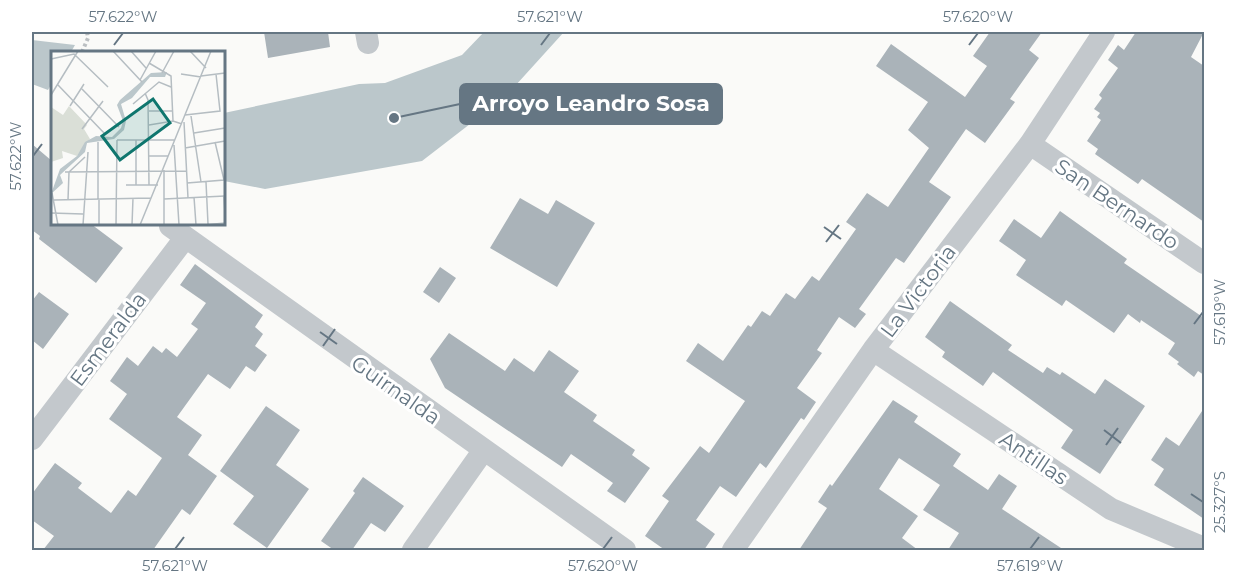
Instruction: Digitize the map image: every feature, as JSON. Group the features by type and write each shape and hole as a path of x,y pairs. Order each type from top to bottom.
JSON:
{"street":[{"name":"La Victoria","path":"733,550 873,350 1030,144 1104,32"},
{"name":"San Bernardo","path":"1030,144 1204,263"},
{"name":"Esmeralda","path":"32,440 177,232"},
{"name":"Guirnalda","path":"177,232 625,550"},
{"name":"Antillas","path":"873,350 1112,509 1204,548"},
{"path":"413,550 483,451"}],"path":[{"path":"82,51 88,38 87,32"}],"shaded area":[{"path":"484,32 564,32 505,97 422,161 265,189 225,181 225,113 359,84 385,83 462,55"},
{"path":"32,40 75,45 72,51 51,51 51,85 48,90 32,84"}],"building":[{"path":"264,32 328,32 330,47 268,58"},
{"path":"990,32 1042,32 1029,50 1039,58 1010,99 1015,102 985,143 966,129 929,182 951,197 904,263 896,258 859,309 866,314 855,328 839,317 817,350 822,353 797,388 816,402 804,420 801,418 766,468 760,463 736,497 720,486 696,520 715,534 704,550 665,550 645,536 669,501 662,496 700,446 709,453 745,401 686,361 698,343 723,361 748,325 751,327 762,311 770,316 786,293 795,299 812,276 819,281 856,229 846,222 867,193 888,207 929,148 908,130 928,102 876,66 891,44 965,97 987,66 973,56"},
{"path":"1136,32 1204,32 1191,57 1204,66 1204,222 1142,179 1138,184 1095,154 1098,149 1087,141 1101,120 1097,117 1100,113 1094,109 1102,98 1099,95 1118,68 1108,60 1118,45 1124,50"},
{"path":"32,144 51,160 51,225 92,225 123,248 96,283 39,239 40,236 32,230"},
{"path":"520,198 548,214 556,200 595,223 557,287 490,248"},
{"path":"1060,211 1127,259 1124,263 1204,318 1204,375 1198,371 1194,377 1177,364 1179,362 1168,354 1175,343 1141,320 1140,323 1128,314 1114,333 1066,300 1062,306 1016,275 1026,260 999,241 1014,219 1041,238"},
{"path":"195,264 263,315 255,327 263,334 255,346 267,355 255,372 246,366 230,389 208,374 177,417 202,435 188,455 217,476 190,515 182,509 153,550 43,550 54,536 32,520 32,494 55,463 82,483 78,488 111,513 128,490 136,496 162,458 109,419 127,394 110,381 127,357 138,366 153,346 162,353 166,348 177,357 198,329 191,324 206,303 180,285"},
{"path":"440,267 456,278 439,303 423,292"},
{"path":"39,292 69,314 43,349 32,340 32,301"},
{"path":"950,301 1012,345 1008,350 1043,373 1047,367 1060,375 1062,372 1095,394 1105,379 1145,406 1100,474 1061,448 1073,430 993,372 983,386 942,357 945,352 925,337"},
{"path":"449,333 505,371 514,358 534,372 549,350 579,371 564,392 597,415 593,421 635,450 632,455 650,468 625,503 607,491 613,483 571,454 562,467 445,388 430,359"},
{"path":"893,400 918,416 914,422 961,454 953,466 988,490 999,474 1017,486 1002,509 1064,550 948,550 959,533 923,510 940,485 899,458 879,489 918,516 902,538 918,550 799,550 827,508 818,502 830,484 832,486"},
{"path":"266,406 300,430 276,465 309,489 267,548 233,524 254,496 220,471"},
{"path":"1204,408 1204,519 1154,485 1164,469 1151,460 1166,437 1179,446"},
{"path":"363,477 404,506 385,532 371,523 352,550 334,550 321,541 355,493 353,491"}],"place":[{"name":"Arroyo Leandro Sosa","path":"394,118"}]}
